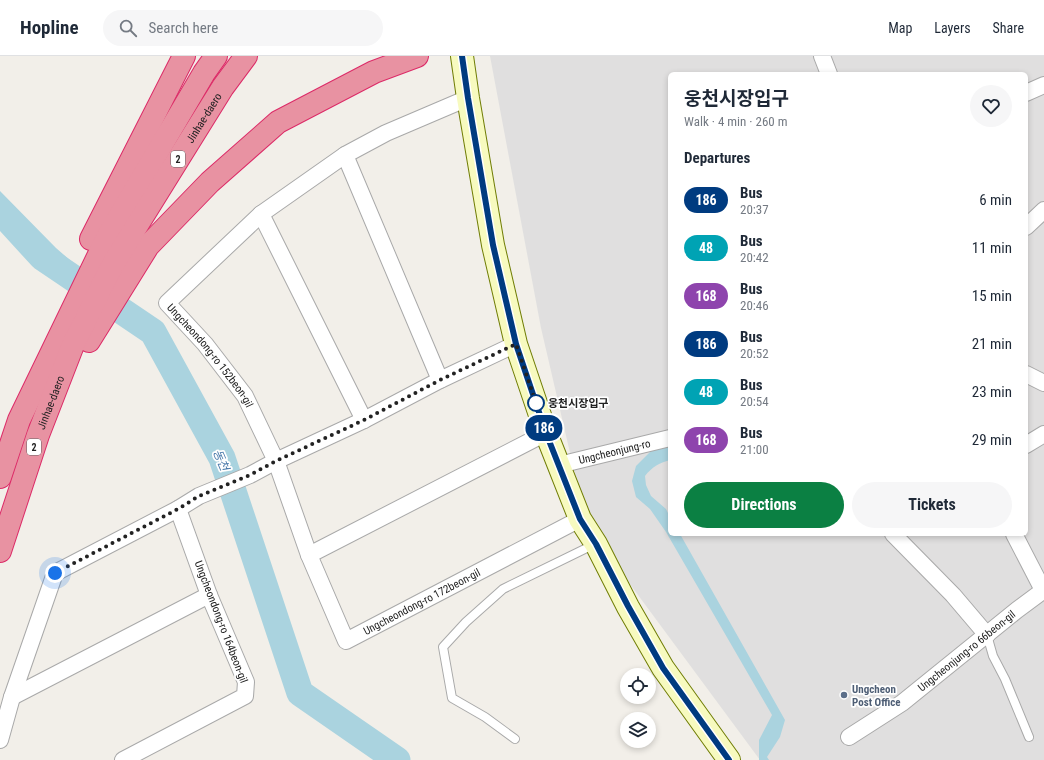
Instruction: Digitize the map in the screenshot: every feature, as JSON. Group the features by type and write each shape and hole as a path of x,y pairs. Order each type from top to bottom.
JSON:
{"highway":[{"path":"102,233 184,56"},
{"name":"Jinhae-daero","path":"102,233 216,56"},
{"name":"Jinhae-daero","path":"0,551 38,435 68,336 223,87 246,56"},
{"path":"68,336 123,285 148,246 210,182 278,122 374,72 417,56"},
{"name":"2","path":"0,477 19,420 68,336 102,233"}],"main road":[{"path":"462,56 493,245 516,344 546,433 580,519 596,544 628,606 663,668 729,760"}],"street":[{"path":"822,56 828,72"},
{"path":"1028,92 1044,85"},
{"name":"Ungcheondong-ro 152beon-gil","path":"276,461 245,396 205,344 167,304 260,214 344,155 386,133 468,98"},
{"path":"344,155 440,380"},
{"path":"1028,225 1044,210"},
{"path":"260,214 364,420"},
{"path":"0,740 12,697 55,573 178,509 199,496 250,475 276,461 364,420 440,380 516,344"},
{"path":"1028,375 1044,383"},
{"path":"309,555 546,433"},
{"path":"1028,444 1044,434"},
{"name":"Ungcheonjung-ro","path":"559,465 668,438"},
{"name":"Ungcheondong-ro 172beon-gil","path":"276,461 309,555 346,640 580,519"},
{"name":"Ungcheondong-ro 164beon-gil","path":"123,760 246,696 246,682 209,595 178,509"},
{"path":"895,536 954,594 987,634"},
{"path":"1015,536 1044,591"},
{"name":"Ungcheonjung-ro 66beon-gil","path":"850,737 902,703 987,634 1044,591"},
{"path":"12,697 209,595"}],"lane":[{"path":"515,739 485,717 452,698 443,647 466,622 503,589 596,544"},
{"path":"987,634 993,656 1029,737"}],"shaded area":[{"path":"490,56 1044,56 1044,760 760,760 587,526 541,328"}],"water":[{"path":"0,191 56,248 153,332 42,257 0,211"},
{"path":"668,447 668,460 662,462 650,470 645,476 646,485 651,496 666,509 668,513 668,535 650,509 636,497 632,481 636,466 651,451"},
{"path":"668,536 681,536 785,720 780,737 767,757 769,760 759,760 759,740 772,715"}],"waterway":[{"name":"동천","path":"0,211 42,257 153,332 222,458 300,693 397,760"}],"bus line":[{"name":"186","path":"462,56 493,245 516,344 546,433 580,519 596,544 628,606 663,668 729,760"}],"place":[{"name":"웅천시장입구","path":"536,403"},
{"name":"Ungcheon Post Office","path":"844,695"}],"route":[{"path":"55,573 178,509 199,496 250,475 276,461 364,420 440,380 516,344 536,403"}]}
